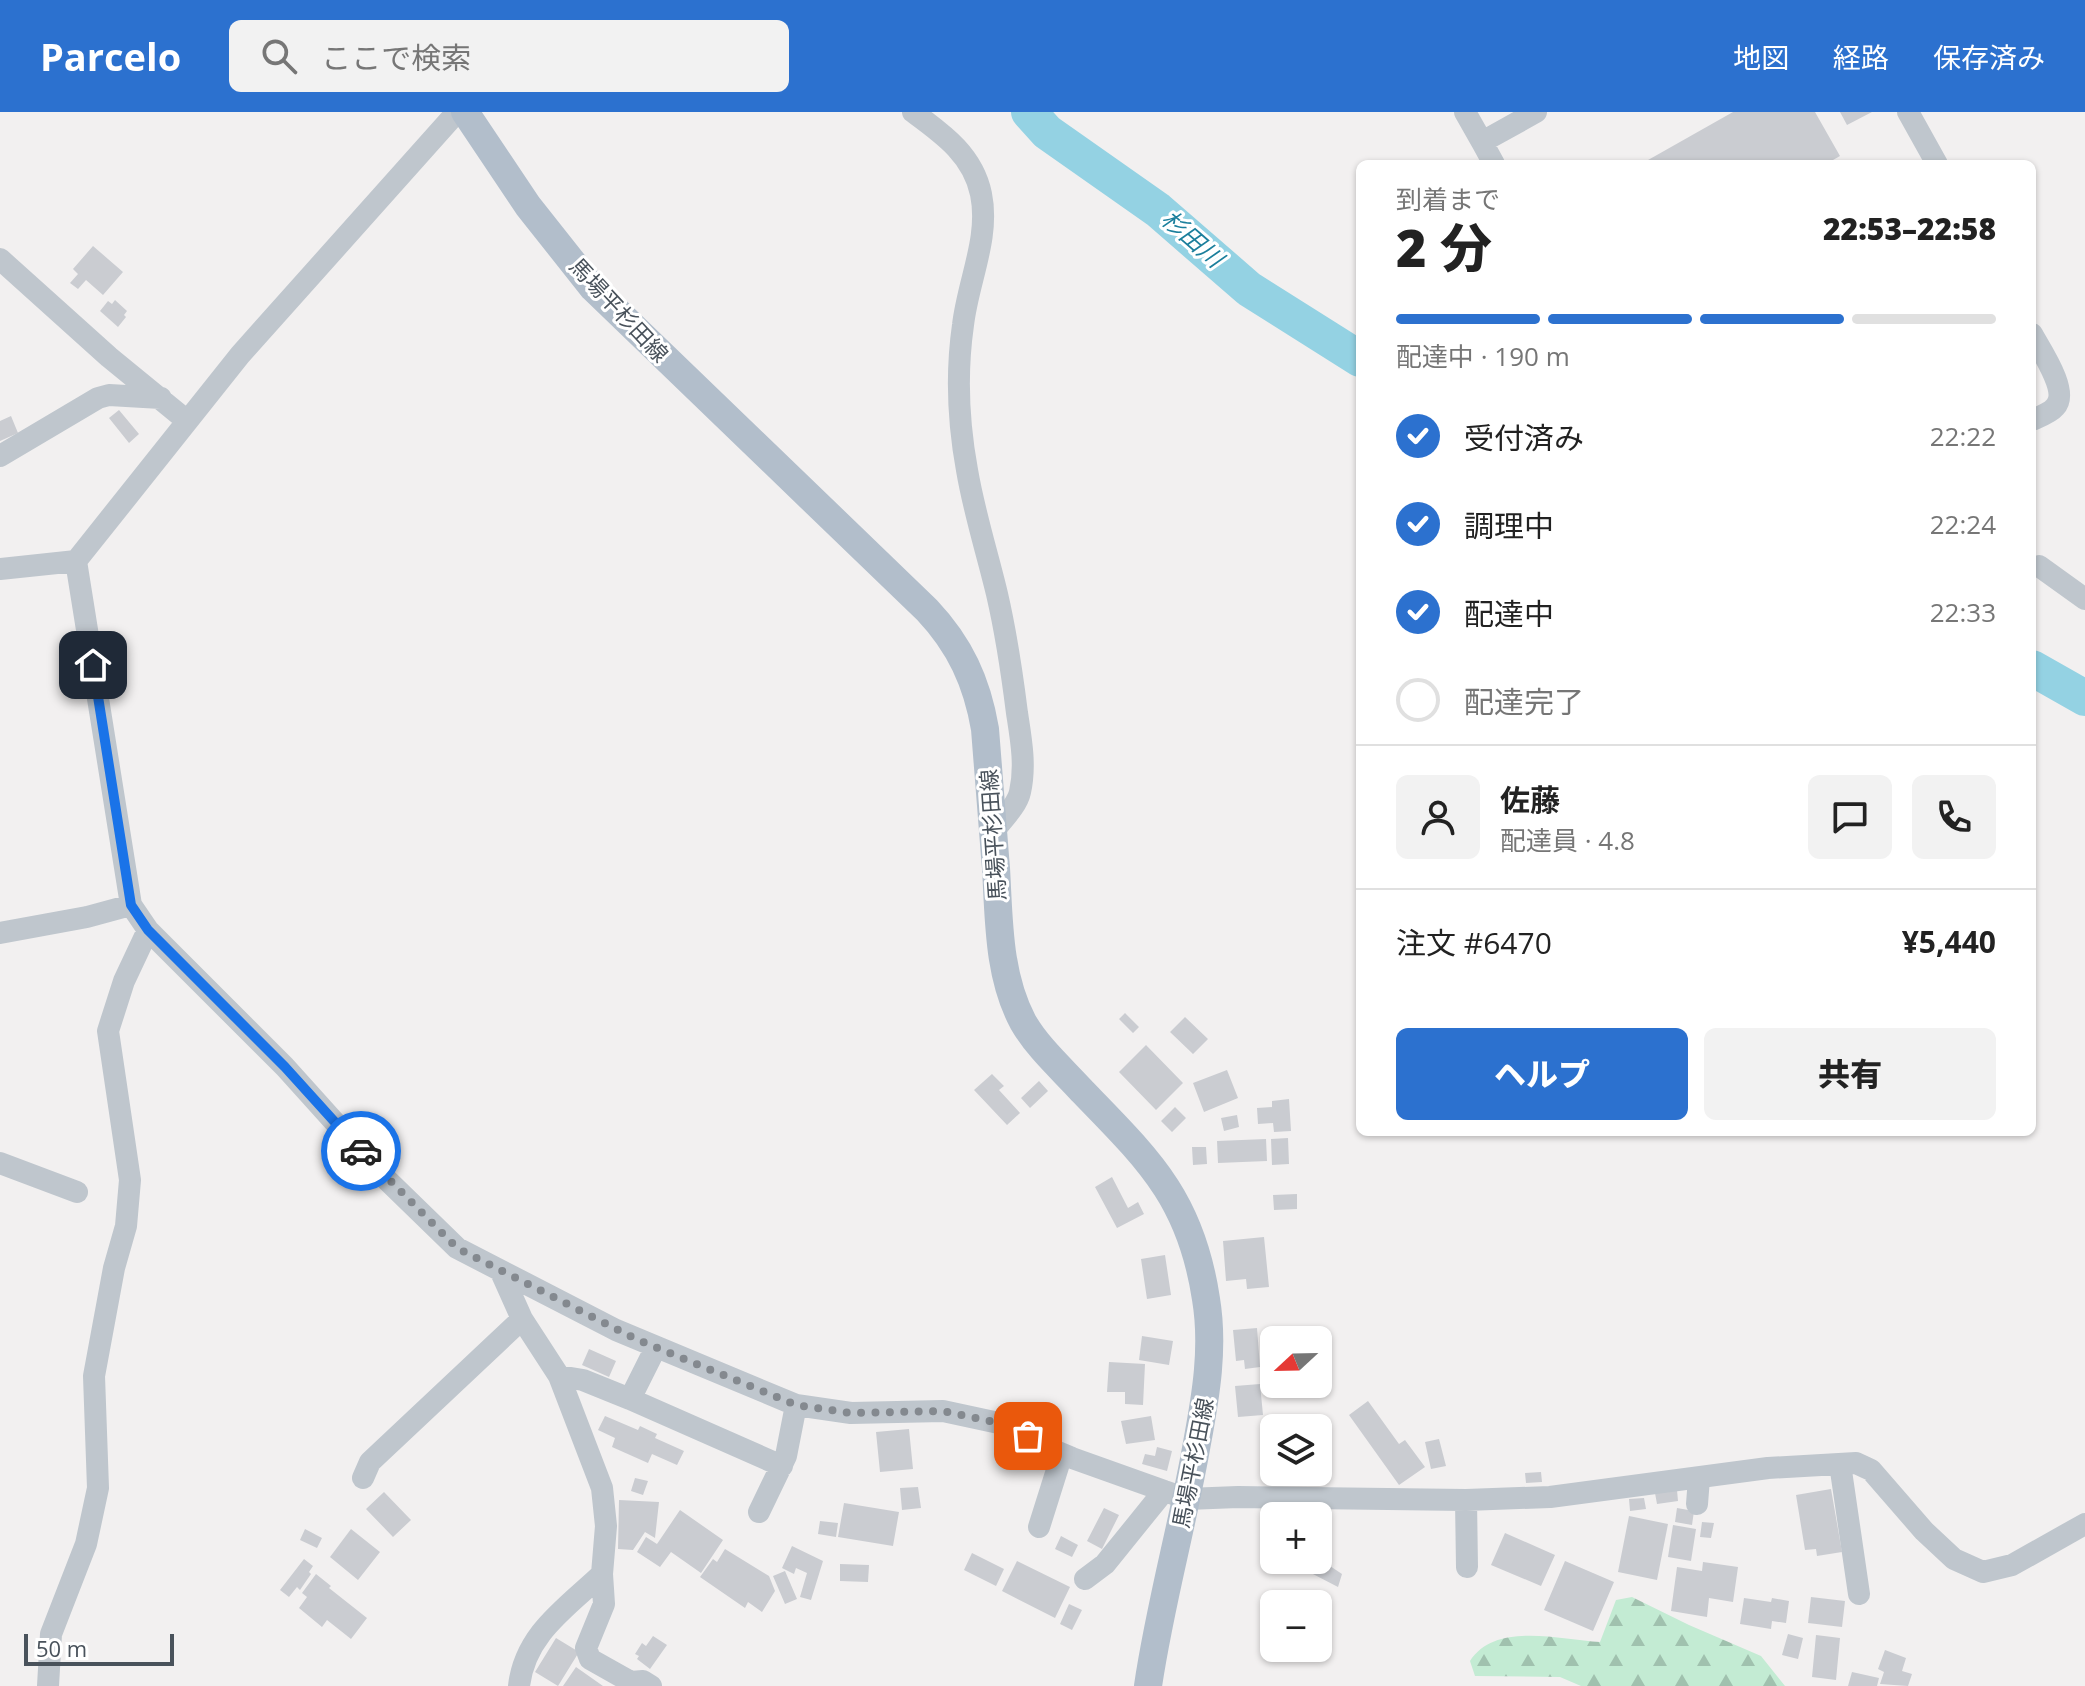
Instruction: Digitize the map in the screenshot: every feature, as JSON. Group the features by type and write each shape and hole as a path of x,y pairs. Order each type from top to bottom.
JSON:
{"main road":[{"name":"馬場平杉田線","path":"465,112 528,206 593,288 927,610 951,639 972,676 985,729 1001,945 1008,984 1022,1018 1043,1049 1157,1171 1183,1215 1199,1261 1207,1301 1208,1380 1175,1495 1148,1686"}],"street":[{"path":"0,569 76,561 186,420 346,234 457,112"},
{"path":"913,112 949,139 969,163 981,190 984,211 960,347 961,429 974,512 997,593 1011,660 1023,765 1020,795 993,832"},
{"path":"1465,112 1492,160"},
{"path":"1482,142 1536,112"},
{"path":"1908,112 1935,160"},
{"path":"0,259 109,357 186,420"},
{"path":"2036,341 2053,373 2060,396 2056,407 2036,418"},
{"path":"0,456 98,398 109,395 161,398"},
{"path":"76,561 131,905 148,930 285,1067 385,1178 457,1248 616,1330 796,1405 851,1413 943,1411 1008,1425 1062,1454 1175,1495 1466,1500 1550,1497 1768,1468 1856,1463 1871,1470 1924,1531 1954,1559 1983,1572 2012,1565 2085,1524"},
{"path":"2039,566 2085,599"},
{"path":"0,933 87,917 131,905"},
{"path":"48,1686 51,1634 86,1544 98,1488 94,1376 114,1268 126,1226 130,1180 108,1031 124,981 148,930"},
{"path":"0,1163 77,1192"},
{"path":"501,1272 522,1319 559,1376 602,1488 606,1526 602,1574 604,1604 586,1648 590,1659 631,1682 643,1681 651,1686"},
{"path":"363,1478 370,1462 522,1319"},
{"path":"630,1399 656,1347"},
{"path":"559,1376 583,1380 782,1466"},
{"path":"759,1512 782,1466 796,1405"},
{"path":"1039,1527 1062,1454"},
{"path":"1840,1464 1859,1594"},
{"path":"1697,1504 1699,1478"},
{"path":"1085,1579 1105,1564 1175,1495"},
{"path":"1466,1500 1467,1567"},
{"path":"519,1686 525,1660 541,1630 602,1574"}],"green space":[{"path":"1632,1597 1761,1656 1785,1686 1581,1686 1560,1677 1475,1676 1470,1661 1481,1649 1496,1641 1530,1636 1600,1642 1616,1600"}],"building":[{"path":"1733,112 1815,112 1840,156 1833,160 1648,160"},
{"path":"1840,112 1872,112 1847,125"},
{"path":"93,246 123,272 103,295 86,280 78,289 70,283 78,274 73,269"},
{"path":"115,300 127,311 118,327 100,311 108,301 112,304"},
{"path":"119,410 139,434 129,443 109,418"},
{"path":"11,416 18,433 0,441 0,421"},
{"path":"1125,1013 1139,1027 1133,1033 1119,1019"},
{"path":"1185,1017 1208,1039 1193,1054 1170,1032"},
{"path":"1146,1045 1183,1083 1156,1110 1119,1072"},
{"path":"1227,1070 1238,1098 1204,1112 1193,1083"},
{"path":"992,1074 1004,1086 999,1090 1020,1113 1007,1125 974,1090"},
{"path":"1039,1081 1048,1091 1030,1108 1021,1098"},
{"path":"1289,1099 1291,1131 1274,1132 1273,1123 1258,1124 1257,1108 1272,1107 1272,1101"},
{"path":"1175,1107 1186,1118 1172,1132 1161,1121"},
{"path":"1237,1115 1239,1127 1224,1131 1221,1118"},
{"path":"1288,1138 1289,1164 1272,1165 1271,1139"},
{"path":"1266,1139 1267,1161 1218,1163 1217,1141"},
{"path":"1192,1147 1206,1147 1207,1164 1193,1165"},
{"path":"1112,1177 1128,1208 1138,1202 1144,1214 1117,1228 1095,1187"},
{"path":"1297,1194 1297,1209 1274,1210 1273,1195"},
{"path":"1264,1237 1269,1287 1247,1289 1246,1279 1226,1281 1223,1241"},
{"path":"1165,1255 1171,1295 1147,1299 1141,1259"},
{"path":"1257,1328 1260,1367 1245,1369 1244,1360 1236,1361 1233,1330"},
{"path":"1142,1336 1173,1341 1169,1365 1139,1360"},
{"path":"589,1349 616,1361 609,1377 582,1365"},
{"path":"1109,1362 1145,1364 1143,1405 1125,1404 1125,1392 1107,1392"},
{"path":"1260,1384 1263,1414 1238,1417 1235,1386"},
{"path":"1368,1401 1399,1444 1405,1440 1425,1467 1399,1485 1349,1415"},
{"path":"605,1416 638,1430 640,1426 657,1434 655,1438 684,1451 677,1465 652,1454 648,1463 612,1447 615,1438 598,1430"},
{"path":"1151,1416 1155,1440 1126,1444 1121,1421"},
{"path":"909,1429 913,1469 880,1472 876,1432"},
{"path":"1439,1439 1446,1466 1431,1469 1425,1442"},
{"path":"1157,1447 1172,1451 1167,1471 1142,1464 1145,1454 1155,1456"},
{"path":"1541,1472 1542,1482 1526,1483 1525,1473"},
{"path":"635,1478 648,1481 643,1495 631,1491"},
{"path":"918,1487 921,1508 902,1510 900,1488"},
{"path":"1831,1489 1842,1552 1817,1556 1816,1549 1805,1550 1796,1495"},
{"path":"1677,1490 1678,1501 1657,1504 1655,1493"},
{"path":"384,1492 411,1520 393,1537 366,1509"},
{"path":"1644,1498 1646,1509 1630,1511 1629,1499"},
{"path":"619,1500 659,1502 655,1538 645,1532 633,1550 618,1549"},
{"path":"844,1503 899,1512 893,1546 838,1537"},
{"path":"1104,1508 1119,1515 1102,1549 1087,1541"},
{"path":"1677,1508 1694,1511 1692,1525 1675,1522"},
{"path":"680,1510 723,1540 701,1573 671,1552 660,1567 637,1552 646,1537 657,1544"},
{"path":"1629,1516 1668,1524 1657,1580 1618,1572"},
{"path":"820,1521 838,1523 836,1537 818,1534"},
{"path":"1702,1522 1714,1523 1711,1538 1700,1537"},
{"path":"1673,1525 1696,1529 1691,1561 1668,1557"},
{"path":"305,1529 322,1538 317,1548 300,1540"},
{"path":"351,1529 380,1552 358,1580 330,1557"},
{"path":"1505,1533 1555,1555 1541,1586 1491,1565"},
{"path":"1061,1536 1078,1545 1072,1557 1055,1549"},
{"path":"792,1546 823,1561 811,1600 800,1597 807,1573 796,1568 794,1574 782,1568"},
{"path":"725,1549 769,1576 775,1591 762,1612 748,1602 745,1608 700,1577 713,1559 717,1562"},
{"path":"972,1553 1004,1569 996,1586 964,1570"},
{"path":"304,1559 313,1566 309,1572 311,1574 300,1590 297,1587 289,1597 280,1590"},
{"path":"1017,1561 1070,1587 1055,1618 1002,1591"},
{"path":"1565,1561 1614,1582 1593,1631 1544,1610"},
{"path":"1703,1562 1738,1567 1733,1602 1709,1598 1707,1617 1671,1611 1677,1567 1702,1571"},
{"path":"840,1564 869,1565 868,1582 840,1581"},
{"path":"1332,1567 1342,1574 1338,1587 1313,1574 1332,1574"},
{"path":"785,1571 797,1599 785,1604 773,1576"},
{"path":"316,1574 367,1618 351,1639 327,1620 322,1627 299,1608 307,1597 302,1593"},
{"path":"1811,1597 1845,1601 1842,1627 1808,1623"},
{"path":"1744,1598 1789,1601 1786,1623 1772,1621 1771,1629 1740,1624"},
{"path":"1069,1604 1082,1610 1072,1630 1060,1624"},
{"path":"1788,1634 1803,1638 1798,1659 1782,1655"},
{"path":"1816,1635 1840,1638 1836,1680 1812,1677"},
{"path":"653,1636 667,1645 650,1669 635,1654 642,1643 646,1646"},
{"path":"556,1638 579,1652 558,1686 535,1672"},
{"path":"1885,1650 1906,1658 1902,1671 1912,1674 1908,1686 1880,1684 1884,1672 1878,1669"},
{"path":"576,1667 603,1686 563,1686"},
{"path":"1852,1672 1879,1678 1877,1686 1848,1686"}],"waterway":[{"name":"杉田川","path":"1029,112 1047,132 1158,210 1249,289 1356,356"},
{"name":"杉田川","path":"2036,670 2085,698"}],"way so far":[{"path":"361,1151 457,1248 636,1339 796,1405 851,1413 943,1411 1008,1425 1028,1436"}],"route":[{"path":"93,665 131,905 148,930 285,1067 361,1151"}]}
